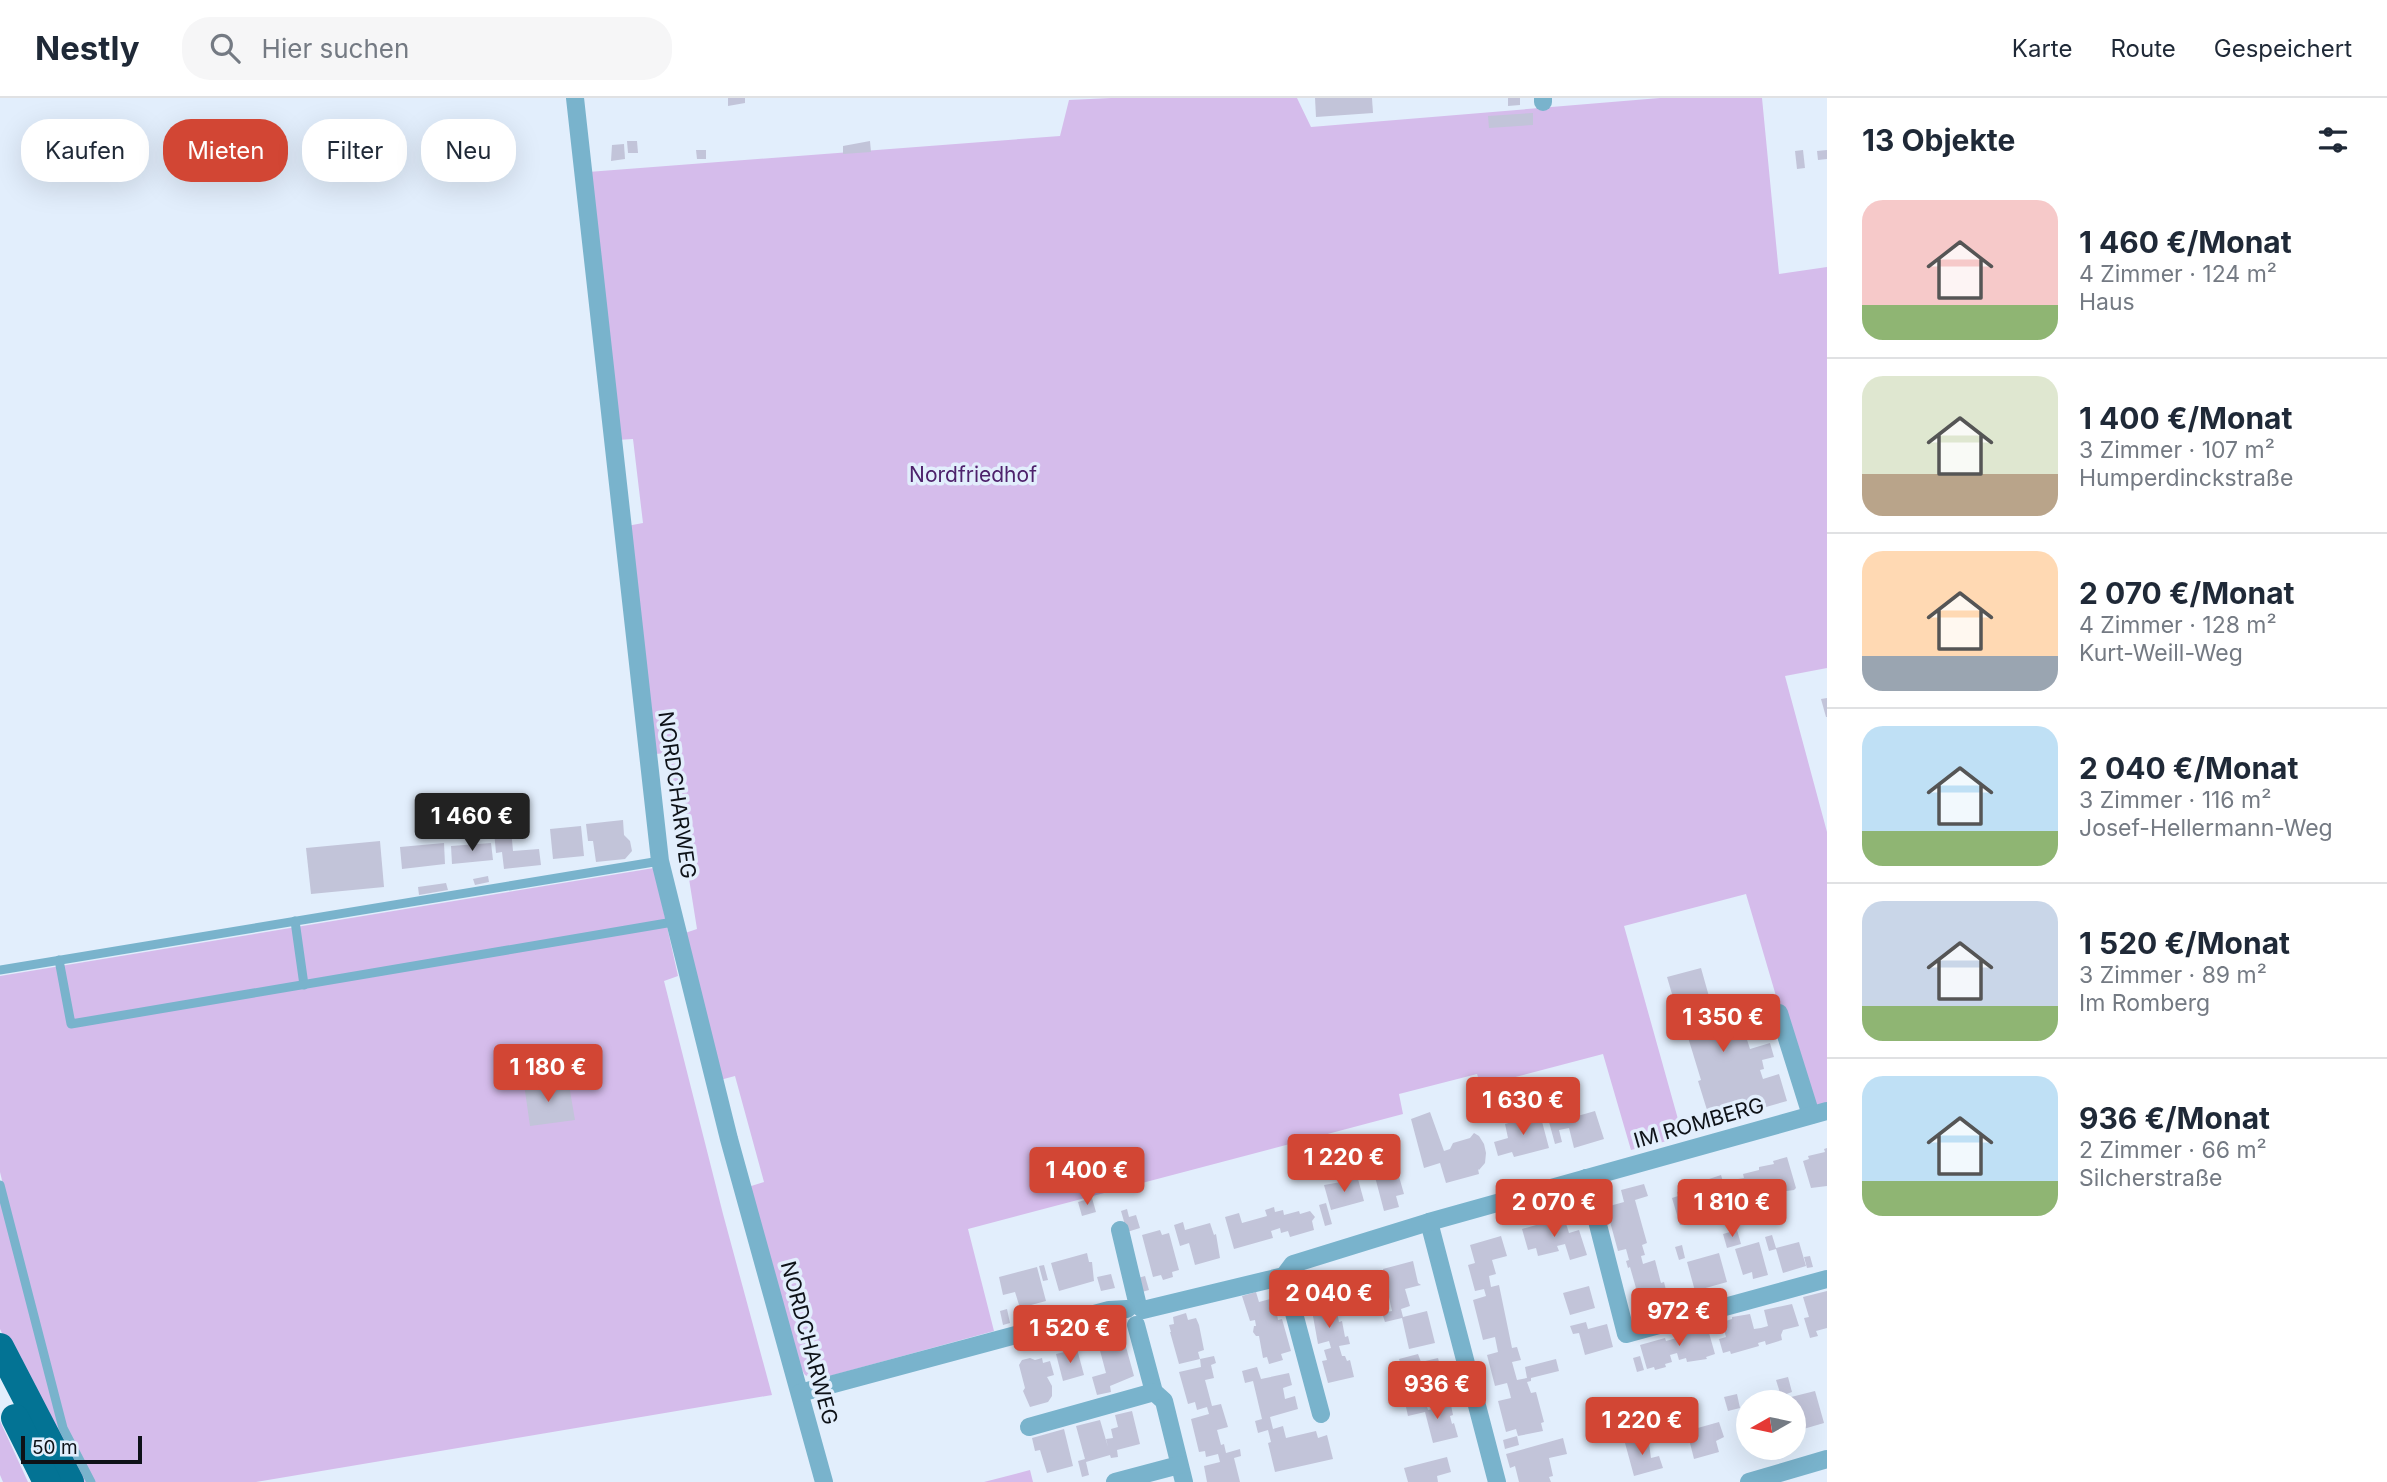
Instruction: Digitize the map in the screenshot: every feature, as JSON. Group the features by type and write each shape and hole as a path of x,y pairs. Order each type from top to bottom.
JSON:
{"highway":[{"path":"0,1347 70,1482"},
{"path":"0,1387 47,1482"}],"street":[{"name":"NORDCHARWEG","path":"575,98 660,861 729,1139 824,1482"},
{"path":"1779,1013 1819,1113"},
{"name":"IM ROMBERG","path":"800,1393 1108,1310 1136,1312 1284,1276 1293,1264 1429,1222 1819,1113"},
{"path":"1586,1178 1626,1334 1827,1279"},
{"path":"1429,1222 1497,1482"},
{"path":"1115,1482 1182,1474 1164,1401 1154,1392 1120,1230"},
{"path":"1284,1276 1321,1414"},
{"path":"1029,1427 1154,1392"},
{"path":"1749,1482 1827,1459"}],"lane":[{"path":"0,970 660,861"},
{"path":"295,920 304,985"},
{"path":"59,960 71,1024 673,922"},
{"path":"0,1185 63,1428 91,1482"}],"green space":[{"name":"Nordfriedhof","path":"1297,98 1311,127 1660,98 1762,98 1779,274 1827,267 1827,668 1785,676 1827,832 1827,1110 1811,1115 1746,894 1624,926 1683,1137 1631,1150 1603,1054 1481,1086 1477,1074 1399,1094 1403,1114 968,1229 994,1331 815,1380 805,1375 799,1365 748,1187 764,1182 735,1076 720,1080 682,934 697,929 669,753 654,754 627,526 643,523 633,439 617,440 588,172 1060,136 1069,100"},
{"path":"654,868 678,976 664,981 772,1395 256,1482 76,1482 0,1329 0,1195 51,1384 0,1172 0,976"},
{"path":"0,1421 28,1482 3,1482 0,1475"},
{"path":"1030,1470 1033,1482 984,1482"}],"building":[{"path":"728,98 745,98 745,103 728,106"},
{"path":"1315,98 1372,98 1373,113 1316,117"},
{"path":"1508,98 1520,98 1520,105 1508,106"},
{"path":"1533,113 1533,125 1489,128 1488,116"},
{"path":"627,141 637,141 638,153 628,153"},
{"path":"870,141 871,152 843,154 843,146"},
{"path":"624,144 625,159 611,161 612,145"},
{"path":"696,150 706,150 706,159 697,159"},
{"path":"1803,150 1805,168 1797,169 1795,151"},
{"path":"1827,150 1827,159 1818,160 1817,151"},
{"path":"1827,698 1827,717 1826,717 1821,699"},
{"path":"623,820 624,835 630,841 632,851 625,859 596,862 593,841 588,841 586,824"},
{"path":"581,826 584,856 553,859 550,829"},
{"path":"511,829 513,851 539,849 541,865 504,869 502,852 496,853 494,831"},
{"path":"380,841 384,887 311,894 306,848"},
{"path":"444,843 445,864 402,869 400,847"},
{"path":"491,843 493,860 452,864 451,846"},
{"path":"488,876 489,882 475,885 473,879"},
{"path":"446,883 448,890 419,895 418,887"},
{"path":"1701,968 1717,1025 1740,1018 1750,1049 1770,1043 1774,1057 1762,1060 1764,1069 1760,1070 1763,1079 1779,1074 1787,1101 1714,1122 1710,1110 1707,1110 1698,1081 1701,1080 1667,977"},
{"path":"546,1081 547,1088 569,1085 575,1120 530,1126 524,1084"},
{"path":"1595,1111 1604,1139 1574,1148 1569,1128 1559,1130 1562,1142 1555,1144 1549,1122 1556,1120 1555,1115 1565,1112 1567,1119"},
{"path":"1430,1112 1444,1151 1450,1149 1453,1143 1470,1138 1474,1133 1479,1136 1486,1153 1485,1163 1478,1169 1479,1174 1446,1183 1440,1163 1424,1168 1411,1119"},
{"path":"1540,1114 1549,1148 1514,1157 1512,1152 1498,1156 1494,1142 1508,1138 1505,1124"},
{"path":"1827,1148 1827,1186 1811,1188 1803,1161 1809,1159 1808,1156 1825,1152 1824,1149"},
{"path":"1787,1157 1796,1188 1779,1192 1777,1197 1763,1199 1762,1204 1745,1206 1738,1179 1744,1178 1743,1174"},
{"path":"1377,1165 1379,1170 1396,1166 1404,1194 1396,1196 1399,1207 1384,1211 1374,1173 1366,1175 1364,1168"},
{"path":"1721,1175 1730,1205 1728,1208 1713,1210 1712,1216 1697,1217 1696,1222 1680,1225 1672,1198 1678,1196 1677,1192 1694,1189 1693,1186 1709,1183 1709,1179"},
{"path":"1358,1179 1364,1201 1331,1210 1324,1185"},
{"path":"1644,1184 1648,1196 1635,1200 1647,1243 1642,1245 1645,1255 1641,1256 1643,1264 1655,1260 1661,1283 1664,1282 1666,1290 1663,1291 1665,1296 1649,1301 1638,1295 1626,1261 1629,1260 1626,1249 1618,1251 1606,1207 1624,1202 1621,1190"},
{"path":"1092,1198 1096,1212 1082,1216 1078,1202"},
{"path":"1326,1203 1332,1224 1325,1226 1319,1205"},
{"path":"1274,1207 1275,1212 1283,1210 1284,1215 1310,1211 1315,1217 1312,1221 1314,1230 1290,1237 1288,1231 1281,1233 1280,1228 1271,1231 1273,1238 1234,1249 1225,1217 1239,1213 1242,1223 1267,1216 1265,1210"},
{"path":"1127,1209 1129,1217 1136,1215 1140,1228 1127,1232 1121,1211"},
{"path":"1564,1217 1569,1233 1579,1230 1587,1255 1570,1260 1565,1244 1557,1246 1559,1251 1538,1256 1536,1248 1528,1250 1522,1229"},
{"path":"1183,1222 1185,1230 1210,1223 1214,1235 1216,1234 1220,1258 1195,1265 1189,1243 1180,1246 1174,1225"},
{"path":"1160,1230 1162,1235 1169,1233 1179,1270 1172,1272 1173,1277 1163,1280 1161,1275 1153,1277 1142,1235"},
{"path":"1737,1230 1741,1244 1727,1248 1723,1234"},
{"path":"1772,1235 1776,1248 1799,1242 1806,1266 1783,1273 1776,1249 1769,1251 1765,1237"},
{"path":"1501,1236 1507,1256 1492,1260 1496,1274 1489,1276 1491,1287 1499,1285 1512,1348 1517,1347 1521,1360 1512,1362 1517,1380 1527,1378 1525,1367 1556,1359 1559,1371 1531,1378 1531,1381 1527,1382 1531,1393 1536,1392 1544,1422 1541,1423 1543,1431 1518,1436 1516,1429 1506,1432 1498,1401 1511,1398 1507,1383 1495,1386 1487,1355 1498,1352 1495,1337 1483,1340 1473,1300 1486,1296 1484,1289 1475,1291 1468,1265 1475,1263 1470,1245"},
{"path":"1759,1242 1768,1275 1753,1279 1752,1272 1743,1275 1735,1249"},
{"path":"1682,1245 1685,1258 1679,1260 1675,1247"},
{"path":"1087,1253 1089,1262 1092,1262 1094,1281 1059,1291 1051,1263"},
{"path":"1719,1253 1727,1282 1695,1291 1687,1262"},
{"path":"1810,1256 1813,1267 1807,1268 1804,1257"},
{"path":"1413,1261 1418,1283 1421,1285 1405,1289 1410,1306 1401,1309 1403,1317 1427,1311 1435,1343 1409,1349 1402,1318 1385,1322 1382,1313 1392,1311 1383,1269"},
{"path":"1044,1265 1048,1280 1043,1281 1039,1266"},
{"path":"1037,1267 1046,1301 1020,1308 1015,1292 1003,1295 999,1277"},
{"path":"1111,1274 1115,1288 1101,1291 1097,1277"},
{"path":"1145,1276 1149,1290 1142,1292 1138,1278"},
{"path":"1330,1276 1339,1322 1342,1321 1345,1337 1348,1336 1350,1344 1339,1346 1342,1356 1345,1356 1347,1361 1350,1360 1354,1377 1328,1383 1322,1361 1327,1360 1324,1350 1331,1348 1329,1341 1318,1344 1311,1305 1308,1306 1304,1290 1316,1287 1315,1279"},
{"path":"1589,1286 1595,1308 1570,1315 1563,1293"},
{"path":"1827,1291 1827,1328 1816,1331 1818,1336 1810,1338 1804,1318 1809,1317 1803,1297"},
{"path":"1256,1292 1259,1302 1274,1298 1278,1320 1282,1319 1291,1351 1281,1354 1283,1360 1269,1364 1267,1357 1263,1358 1259,1336 1253,1332 1255,1320 1250,1321 1242,1296"},
{"path":"1690,1301 1692,1308 1676,1312 1674,1305"},
{"path":"1792,1304 1799,1326 1783,1330 1782,1340 1766,1345 1765,1341 1758,1343 1759,1346 1731,1354 1730,1351 1723,1353 1719,1339 1726,1337 1722,1322 1750,1314 1754,1329 1761,1328 1768,1326 1764,1310"},
{"path":"1007,1309 1010,1323 1003,1325 1000,1311"},
{"path":"1186,1313 1188,1320 1196,1318 1204,1350 1198,1352 1200,1359 1179,1364 1169,1325 1174,1324 1173,1317"},
{"path":"1586,1322 1588,1329 1607,1324 1613,1347 1585,1355 1579,1333 1573,1334 1570,1326"},
{"path":"1698,1326 1698,1329 1707,1326 1715,1354 1706,1357 1707,1359 1687,1362 1686,1358 1679,1360 1677,1353 1670,1355 1672,1362 1665,1364 1666,1367 1647,1369 1640,1345 1680,1337 1679,1334"},
{"path":"1123,1336 1134,1376 1110,1386 1111,1392 1097,1395 1092,1377 1106,1373 1098,1343"},
{"path":"1077,1349 1084,1375 1063,1381 1056,1354"},
{"path":"1418,1354 1421,1362 1438,1358 1446,1389 1422,1395 1414,1365 1402,1368 1399,1359"},
{"path":"1214,1356 1216,1363 1211,1365 1214,1378 1205,1380 1212,1406 1221,1404 1228,1427 1217,1430 1221,1445 1224,1444 1226,1453 1240,1449 1241,1456 1234,1458 1240,1482 1207,1482 1204,1466 1220,1462 1218,1454 1206,1457 1205,1451 1199,1452 1191,1419 1209,1414 1207,1407 1197,1410 1195,1402 1188,1404 1179,1372 1201,1367 1200,1359"},
{"path":"1640,1356 1644,1370 1637,1372 1633,1358"},
{"path":"1042,1358 1043,1363 1050,1361 1054,1375 1047,1377 1052,1386 1052,1396 1048,1402 1030,1407 1023,1391 1025,1388 1019,1365 1022,1360"},
{"path":"1257,1367 1261,1379 1289,1373 1292,1385 1283,1388 1285,1399 1295,1396 1298,1409 1270,1417 1273,1429 1283,1426 1286,1438 1316,1431 1318,1438 1327,1435 1333,1459 1275,1472 1268,1443 1271,1442 1268,1430 1258,1433 1255,1421 1262,1419 1253,1381 1245,1383 1242,1371"},
{"path":"1788,1377 1791,1390 1779,1390 1776,1380"},
{"path":"1815,1391 1824,1423 1806,1428 1806,1393"},
{"path":"1736,1394 1736,1409 1728,1411 1724,1397"},
{"path":"1426,1403 1428,1410 1451,1405 1453,1415 1450,1416 1458,1437 1433,1443 1425,1412 1408,1416 1406,1407"},
{"path":"1132,1411 1140,1444 1117,1450 1118,1457 1111,1458 1110,1455 1086,1462 1089,1475 1082,1477 1078,1461 1085,1459 1076,1426 1100,1420 1108,1447 1106,1439 1113,1438 1111,1429 1118,1427 1115,1415"},
{"path":"1615,1411 1623,1440 1615,1442 1607,1413"},
{"path":"1682,1411 1686,1425 1672,1429 1669,1415"},
{"path":"1719,1422 1724,1437 1716,1441 1719,1452 1694,1459 1687,1431"},
{"path":"1064,1429 1073,1466 1047,1473 1040,1450 1035,1451 1032,1438"},
{"path":"1517,1436 1519,1445 1505,1449 1503,1440"},
{"path":"1648,1437 1651,1458 1659,1456 1663,1468 1634,1476 1625,1443"},
{"path":"1563,1438 1567,1454 1549,1458 1553,1476 1549,1477 1551,1482 1519,1482 1515,1466 1510,1468 1506,1454"},
{"path":"1447,1457 1451,1472 1437,1476 1438,1482 1408,1482 1404,1468"}]}
